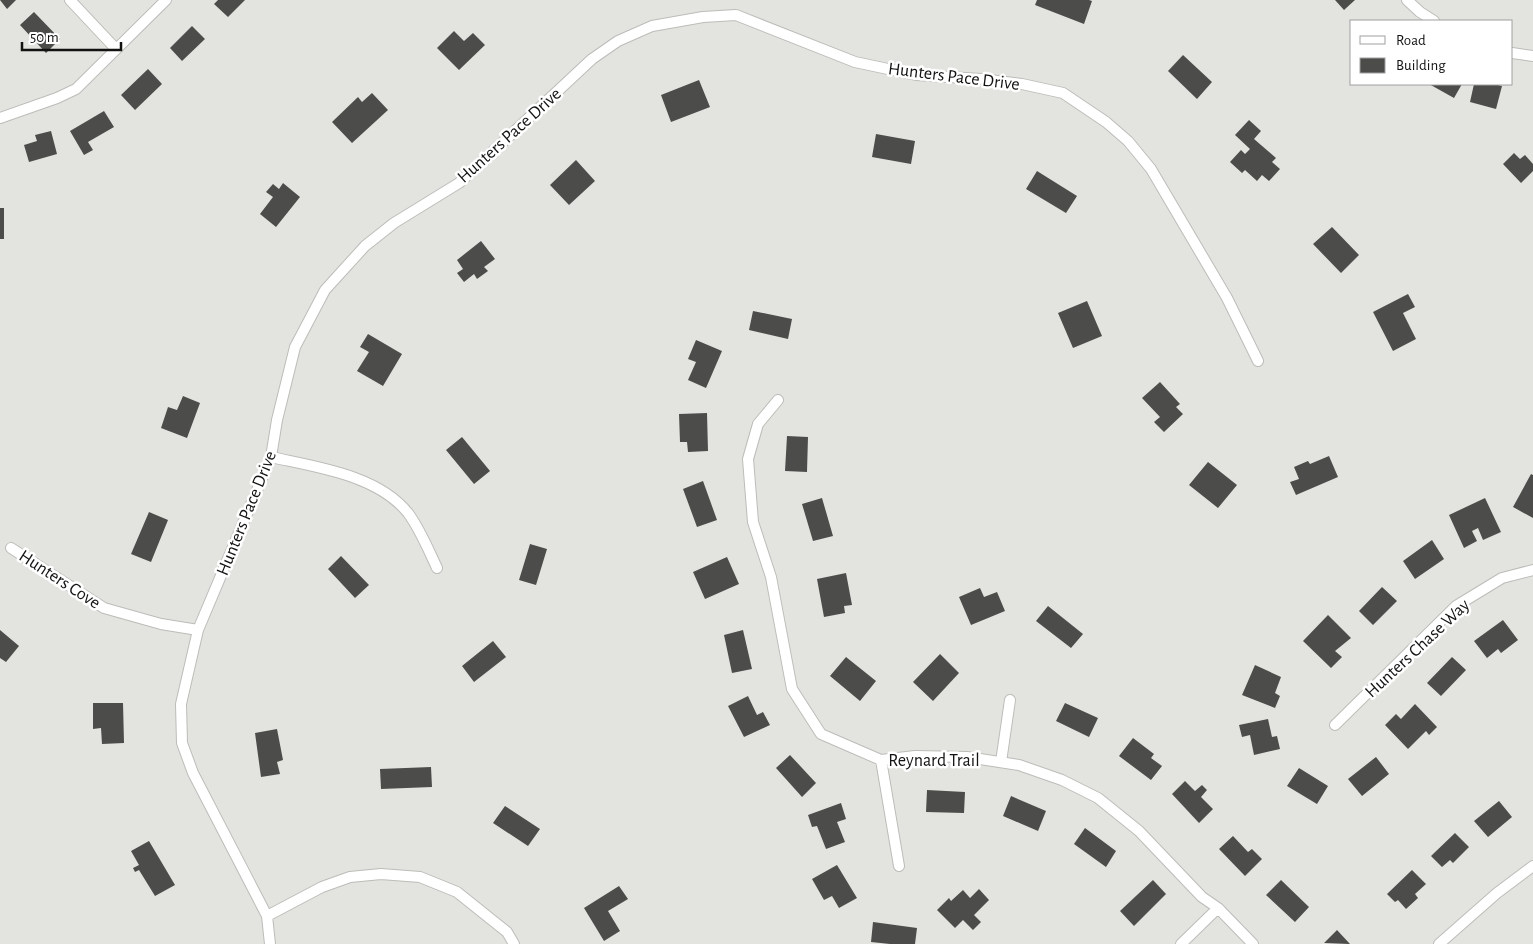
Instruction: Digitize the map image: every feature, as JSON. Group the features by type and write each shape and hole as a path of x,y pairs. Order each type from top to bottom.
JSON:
{"street":[{"path":"70,0 116,49"},
{"path":"0,118 57,98 76,89 166,0"},
{"path":"1407,0 1432,20"},
{"name":"Hunters Pace Drive","path":"270,944 267,916 193,773 182,743 181,704 198,630 271,457 277,420 295,347 325,290 365,246 394,223 459,183 592,59 618,41 652,26 703,17 736,15 855,62 916,75 982,78 1063,93 1106,122 1128,141 1151,168 1228,298 1258,361"},
{"path":"1513,53 1533,56"},
{"name":"Reynard Trail","path":"778,400 758,424 748,458 753,522 771,577 792,689 821,734 881,760 915,756 967,757 1019,765 1062,780 1098,798 1139,831 1202,897 1218,908 1253,944"},
{"path":"271,457 335,472 382,490 408,513 423,536 437,568"},
{"name":"Hunters Cove","path":"10,548 104,608 161,624 198,630"},
{"name":"Hunters Chase Way","path":"1335,724 1456,606 1502,578 1533,570"},
{"path":"1001,762 1010,700"},
{"path":"881,760 899,866"},
{"path":"1439,944 1497,893 1533,866"},
{"path":"267,916 322,887 350,877 381,874 420,877 457,892 507,932 514,944"},
{"path":"1181,944 1218,908"}],"building":[{"path":"0,0 16,0 7,9"},
{"path":"218,0 245,0 228,17 214,4"},
{"path":"1037,0 1092,1 1084,24 1035,5"},
{"path":"1335,0 1355,0 1344,10"},
{"path":"34,12 60,39 46,53 20,25"},
{"path":"192,26 205,39 182,61 170,48"},
{"path":"454,31 464,41 473,33 485,45 459,70 437,48"},
{"path":"1183,55 1212,82 1197,99 1168,71"},
{"path":"148,69 162,84 135,110 121,95"},
{"path":"699,80 710,107 671,122 661,95"},
{"path":"1431,85 1461,85 1454,98"},
{"path":"1474,85 1502,86 1496,109 1470,102"},
{"path":"372,93 388,110 352,143 332,122 358,97 362,102"},
{"path":"104,111 114,127 88,142 93,150 84,155 70,131"},
{"path":"1249,120 1261,131 1254,139 1276,158 1272,162 1280,169 1269,181 1262,175 1257,181 1245,170 1242,173 1230,162 1241,150 1245,154 1250,149 1235,135"},
{"path":"51,131 57,154 29,162 24,145 37,141 35,135"},
{"path":"876,134 915,141 911,164 872,157"},
{"path":"1514,153 1520,159 1525,155 1533,164 1533,171 1521,183 1503,164"},
{"path":"576,160 595,181 569,205 550,185"},
{"path":"1037,171 1077,196 1066,213 1026,189"},
{"path":"283,183 300,197 276,227 260,214 273,197 266,192 273,184 279,189"},
{"path":"0,208 4,208 4,239 0,239"},
{"path":"1332,227 1359,255 1341,273 1313,244"},
{"path":"481,241 495,259 484,267 488,271 477,279 474,274 464,282 457,273 463,269 457,260"},
{"path":"1408,294 1415,307 1403,313 1416,339 1393,351 1373,312"},
{"path":"1087,301 1102,336 1073,348 1058,313"},
{"path":"753,311 792,319 788,339 749,330"},
{"path":"368,334 402,354 383,386 357,371 369,352 360,347"},
{"path":"696,340 722,351 706,388 688,380 696,362 688,359"},
{"path":"1160,382 1180,404 1176,407 1183,414 1164,432 1154,422 1160,417 1142,398"},
{"path":"183,396 200,403 187,438 161,428 168,407 177,410"},
{"path":"707,413 708,451 688,452 687,442 680,442 679,414"},
{"path":"787,436 808,437 807,472 785,471"},
{"path":"462,437 490,471 474,484 446,450"},
{"path":"1329,456 1338,477 1296,495 1290,482 1299,479 1294,467 1308,461 1310,464"},
{"path":"1208,462 1237,485 1218,508 1189,485"},
{"path":"1531,474 1533,475 1533,518 1513,507"},
{"path":"703,481 717,520 697,527 683,489"},
{"path":"822,498 833,536 813,541 802,504"},
{"path":"1485,498 1501,532 1483,540 1478,528 1472,531 1477,541 1464,548 1449,515"},
{"path":"149,512 168,520 151,562 131,554"},
{"path":"1432,540 1444,559 1415,579 1403,561"},
{"path":"530,544 547,549 536,585 519,580"},
{"path":"341,556 369,585 355,598 328,569"},
{"path":"727,557 739,584 705,599 693,572"},
{"path":"846,573 852,605 844,606 845,613 824,617 817,579"},
{"path":"1382,587 1397,601 1373,625 1359,611"},
{"path":"980,588 984,597 997,592 1005,611 971,625 959,597"},
{"path":"1048,606 1083,634 1071,648 1036,621"},
{"path":"1328,615 1351,638 1335,651 1342,657 1331,668 1303,641"},
{"path":"1503,620 1518,640 1501,653 1498,649 1487,658 1474,641"},
{"path":"0,630 19,646 6,662 0,658"},
{"path":"743,630 752,669 732,673 724,635"},
{"path":"493,641 506,657 474,682 462,666"},
{"path":"940,654 959,673 933,701 913,682"},
{"path":"846,657 876,681 860,701 830,676"},
{"path":"1452,657 1466,670 1441,696 1427,683"},
{"path":"1255,665 1281,677 1275,693 1280,696 1275,708 1242,695"},
{"path":"748,696 757,715 763,712 770,725 744,737 728,706"},
{"path":"93,703 123,703 124,743 102,744 101,728 93,729"},
{"path":"1065,703 1098,718 1089,737 1056,721"},
{"path":"1415,704 1437,727 1429,735 1426,731 1408,749 1385,725 1396,714 1401,719"},
{"path":"1268,719 1272,737 1277,736 1280,749 1254,755 1250,735 1242,737 1239,725"},
{"path":"277,729 283,760 277,762 280,774 261,777 255,733"},
{"path":"1133,738 1154,754 1151,758 1162,766 1151,780 1119,756"},
{"path":"790,755 816,783 802,797 776,768"},
{"path":"1376,757 1389,774 1362,796 1348,779"},
{"path":"431,767 432,787 381,789 380,769"},
{"path":"1299,768 1328,786 1317,804 1287,786"},
{"path":"1185,781 1195,791 1202,785 1207,790 1201,797 1213,809 1199,823 1172,794"},
{"path":"927,790 965,792 964,813 926,812"},
{"path":"1011,796 1046,811 1038,831 1003,816"},
{"path":"1499,801 1512,817 1488,837 1474,821"},
{"path":"841,803 846,819 837,822 845,842 826,849 817,826 812,827 808,815"},
{"path":"505,806 540,829 528,846 493,823"},
{"path":"1085,828 1116,851 1106,867 1074,844"},
{"path":"1455,833 1469,847 1453,863 1450,860 1442,867 1431,856"},
{"path":"1233,836 1248,852 1252,849 1262,859 1245,876 1219,849"},
{"path":"149,841 175,885 155,896 139,870 135,872 133,868 139,865 131,851"},
{"path":"837,865 857,898 839,908 832,896 824,900 812,879"},
{"path":"1412,870 1426,884 1415,894 1418,898 1406,909 1398,900 1395,902 1387,894"},
{"path":"1153,880 1166,894 1134,926 1120,911"},
{"path":"1281,880 1309,907 1295,922 1266,895"},
{"path":"619,886 628,899 608,911 620,931 604,941 584,908"},
{"path":"979,889 989,900 974,915 981,922 973,930 963,920 955,928 937,910 949,898 951,901 963,890 970,898"},
{"path":"873,922 917,928 915,944 871,942"},
{"path":"1337,930 1350,944 1324,943"}]}
